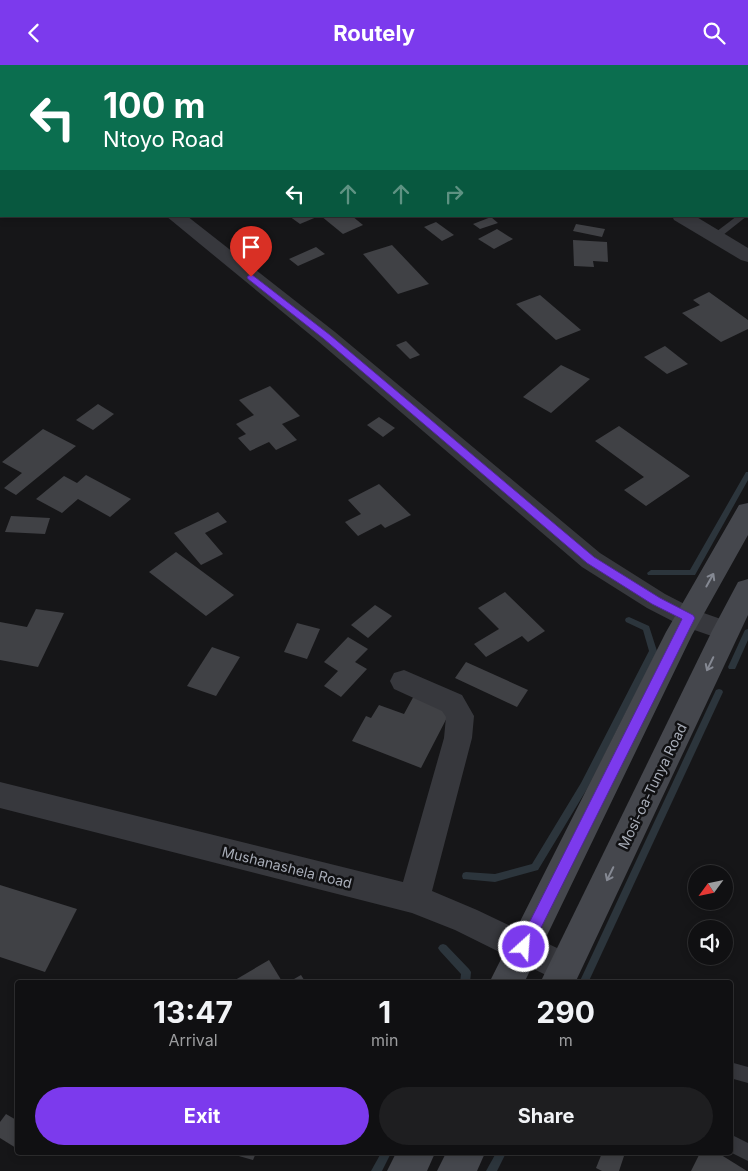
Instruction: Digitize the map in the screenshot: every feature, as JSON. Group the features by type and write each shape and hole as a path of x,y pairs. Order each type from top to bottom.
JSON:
{"main road":[{"path":"508,980 689,618 748,512"},
{"name":"Mosi-oa-Tunya Road","path":"561,975 748,589"},
{"path":"406,1171 415,1155"},
{"path":"456,1171 465,1155"}],"street":[{"path":"176,217 327,337 590,560 656,601 689,618 726,631"},
{"path":"684,217 748,256"},
{"path":"404,681 452,703 460,716 458,738 414,899"},
{"name":"Mushanashela Road","path":"0,795 414,899 466,920 524,947 561,975"}],"lane":[{"path":"715,237 742,217"},
{"path":"733,1071 748,1075"},
{"path":"733,1145 748,1153"}],"building":[{"path":"290,217 317,217 300,224"},
{"path":"322,217 353,217 363,225 343,234"},
{"path":"491,217 498,223 480,229 473,224"},
{"path":"436,222 454,235 442,241 424,227"},
{"path":"576,224 605,229 602,237 573,231"},
{"path":"497,229 513,239 494,249 478,239"},
{"path":"573,240 607,242 608,262 593,261 594,267 574,266"},
{"path":"392,245 429,284 398,294 363,254"},
{"path":"316,247 325,254 298,266 289,259"},
{"path":"709,292 748,320 748,329 721,342 682,313 700,305 693,300"},
{"path":"540,295 581,330 556,340 516,304"},
{"path":"406,341 420,355 410,359 396,345"},
{"path":"665,346 688,364 667,374 644,357"},
{"path":"561,365 590,379 551,413 523,397"},
{"path":"270,386 300,416 282,424 297,440 276,450 269,442 250,451 238,438 246,434 236,424 254,415 239,400"},
{"path":"98,404 114,414 93,430 76,420"},
{"path":"379,417 395,428 383,437 367,425"},
{"path":"619,426 690,476 646,506 624,490 644,477 595,441"},
{"path":"43,429 76,446 16,495 4,488 22,473 2,462"},
{"path":"86,475 131,499 110,517 78,499 62,513 36,499 64,476 77,483"},
{"path":"379,484 411,515 385,528 381,524 358,536 345,522 361,514 348,500"},
{"path":"218,512 227,522 205,533 223,554 201,565 174,533"},
{"path":"11,516 50,518 45,534 5,532"},
{"path":"176,552 234,595 206,616 149,572"},
{"path":"505,592 545,631 528,642 522,636 486,657 474,644 499,629 478,608"},
{"path":"375,605 392,616 368,638 351,625"},
{"path":"36,609 64,613 38,667 0,660 0,622 27,627"},
{"path":"297,623 320,629 307,659 284,652"},
{"path":"348,637 368,649 355,662 367,669 341,697 324,686 338,671 324,662"},
{"path":"212,647 240,657 216,696 187,686"},
{"path":"466,662 528,690 517,707 455,678"},
{"path":"416,692 453,706 421,768 352,741 366,716 371,718 379,705 404,714"},
{"path":"0,885 77,909 45,972 0,957"},
{"path":"269,960 281,980 235,980"},
{"path":"301,975 304,980 292,980"},
{"path":"6,1114 15,1119 15,1147 0,1138 0,1122"},
{"path":"235,1155 255,1155 253,1160"},
{"path":"601,1155 624,1155 619,1171 602,1171 596,1168"},
{"path":"699,1155 721,1155 747,1171 691,1171"}],"waterway":[{"path":"651,573 692,573 748,474"},
{"path":"466,876 495,878 535,867 584,786 653,651 646,628 629,620"},
{"path":"732,667 748,632"},
{"path":"584,980 719,692"},
{"path":"443,948 466,972 465,980"},
{"path":"376,1171 385,1155"},
{"path":"491,1171 500,1155"}],"route":[{"path":"251,277 327,337 590,560 656,601 689,618 524,947"}]}
